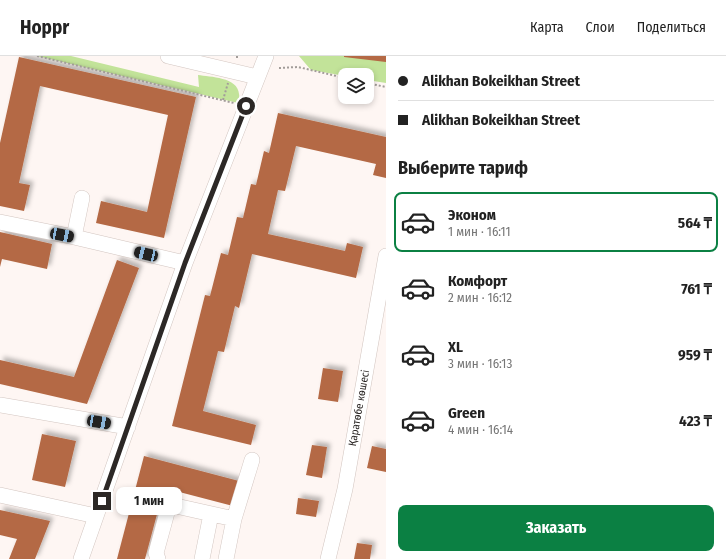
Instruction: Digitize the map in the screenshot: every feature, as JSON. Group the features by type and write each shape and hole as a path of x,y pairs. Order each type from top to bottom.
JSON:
{"street":[{"path":"168,56 257,77"},
{"path":"81,559 185,263 266,56"},
{"path":"74,237 82,198"},
{"path":"0,222 74,237 185,263"},
{"name":"Қаратөбе көшесі","path":"328,559 345,489 386,256"},
{"path":"0,405 128,427"},
{"path":"226,559 234,519 252,460"},
{"path":"0,495 96,516"},
{"path":"158,559 156,554 168,509 176,506 234,519"},
{"path":"202,559 211,514"}],"path":[{"path":"37,56 246,106"},
{"path":"279,68 298,67 338,76"},
{"path":"223,100 229,80"},
{"path":"374,84 386,87"}],"green space":[{"path":"37,56 71,56 199,87 198,75 216,77 234,84 239,95 238,103"},
{"path":"299,56 386,56 386,83 374,81 374,68 338,68 338,75 311,70"}],"building":[{"path":"386,56 386,62 344,57"},
{"path":"19,57 196,97 164,238 96,223 101,201 147,212 168,115 40,86 19,183 30,185 24,211 0,206 0,143"},
{"path":"278,113 386,137 386,178 373,175 376,164 296,146 285,191 278,190 268,234 345,251 347,243 363,247 356,278 252,254 239,308 235,306 224,352 218,351 203,411 256,425 251,445 172,426 205,295 210,296 221,253 228,255 237,217 243,218 251,184 256,185 264,151 269,153"},
{"path":"0,232 52,244 47,269 2,259 0,267"},
{"path":"117,260 139,268 87,404 0,384 0,360 74,377"},
{"path":"323,368 343,371 338,402 318,399"},
{"path":"42,434 76,441 65,487 32,480"},
{"path":"312,445 327,447 322,478 306,475"},
{"path":"372,446 386,449 386,472 367,468"},
{"path":"144,456 239,481 233,506 164,488 145,559 117,559"},
{"path":"298,498 319,501 316,517 296,514"},
{"path":"0,510 50,521 35,559 9,559 17,539 0,535"},
{"path":"357,543 372,545 370,559 354,559"}],"route":[{"path":"102,501 185,263 246,106"}]}
